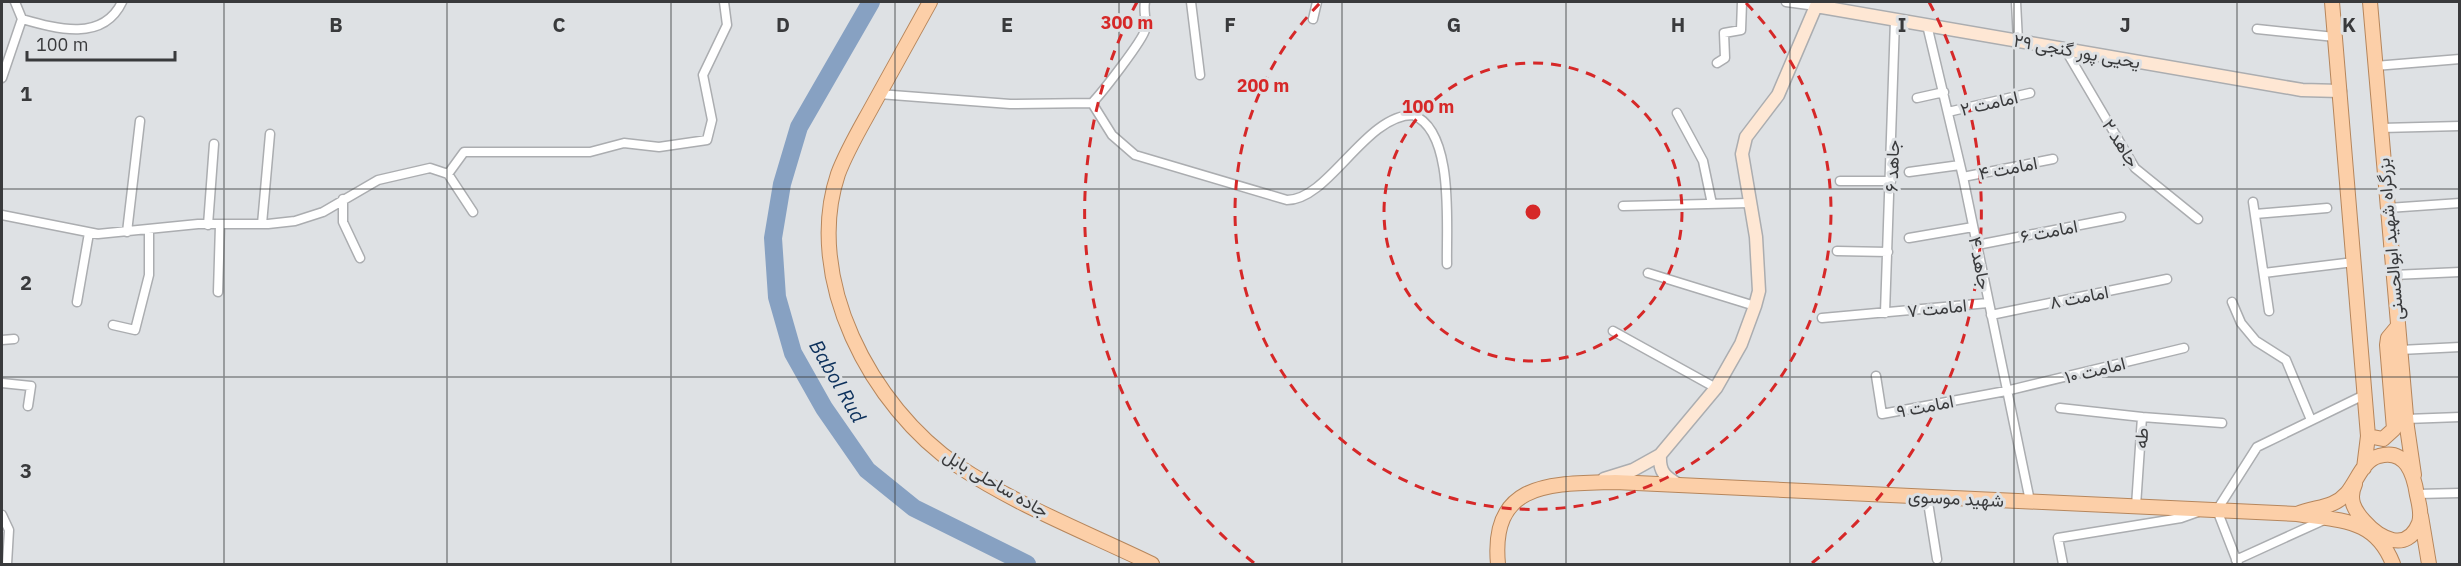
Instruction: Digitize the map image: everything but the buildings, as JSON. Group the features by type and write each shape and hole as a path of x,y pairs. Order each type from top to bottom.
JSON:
{"main road":[{"name":"جاده ساحلی بابل","path":"930,2 838,174 831,205 829,248 836,294 849,332 866,364 905,418 958,465 1014,498 1152,564"},
{"name":"بزرگراه شهید ابوالحسنی","path":"2332,2 2368,436 2364,468"},
{"name":"بزرگراه شهید ابوالحسنی","path":"2370,2 2406,419 2414,475"},
{"name":"یحیی پور گنجی ۲۹","path":"1816,6 2302,90 2340,91"},
{"path":"1585,483 1633,470 1660,455 1716,388 1741,344 1759,291 1756,237 1742,154 1746,137 1778,94 1816,6"},
{"path":"2368,436 2383,440 2394,429 2387,345 2388,338 2398,326"},
{"path":"1660,455 1659,465 1664,476 1679,485"},
{"path":"2393,564 2376,534 2354,508 2351,495 2364,468 2375,457 2392,455 2407,463 2414,475 2429,564"},
{"name":"شهید موسوی","path":"1498,564 1499,531 1507,513 1520,498 1546,485 1585,483 1615,482 2297,514 2362,527 2376,534"},
{"name":"شهید موسوی","path":"2297,514 2335,504 2355,484"},
{"path":"2376,534 2387,540 2406,537 2416,528 2420,514"}],"street":[{"path":"2,78 22,19 15,2"},
{"path":"22,19 50,27 92,29 115,15 122,2"},
{"path":"448,174 464,152 590,152 624,143 659,147 706,140 712,120 702,75 727,25 724,2"},
{"path":"1092,103 1141,41 1146,27 1143,10 1145,2"},
{"path":"1191,2 1200,75"},
{"path":"1313,19 1317,2"},
{"path":"1717,63 1725,58 1724,33 1741,30 1742,2"},
{"path":"1788,2 1816,6"},
{"path":"2016,2 2018,41"},
{"name":"جاهد ۶","path":"1885,313 1895,20"},
{"name":"جاهد ۴","path":"1927,25 1963,177 2030,501"},
{"path":"2256,29 2335,37"},
{"name":"جاهد ۲","path":"2065,49 2135,168 2198,219"},
{"path":"2375,66 2460,59"},
{"path":"1917,99 1944,92"},
{"name":"امامت ۲","path":"1948,112 2030,93"},
{"path":"879,94 1010,104 1092,103"},
{"path":"1092,103 1112,135 1135,155 1287,200 1296,200 1310,192 1392,120 1406,115 1421,118 1435,134 1444,170 1447,264"},
{"path":"1677,112 1703,161 1712,204"},
{"path":"126,232 140,121"},
{"path":"2380,128 2460,126"},
{"path":"261,224 270,134"},
{"path":"208,225 214,144"},
{"name":"امامت ۴","path":"1963,177 2054,159"},
{"path":"1909,172 1960,165"},
{"path":"2,215 88,233 295,221 323,212 343,199 356,195 378,180 430,168 448,174 473,212"},
{"path":"1840,181 1891,181"},
{"path":"343,199 343,222 360,258"},
{"path":"2253,202 2269,311"},
{"path":"1623,206 1749,203"},
{"path":"2388,208 2460,203"},
{"path":"2255,214 2326,208"},
{"name":"امامت ۶","path":"1977,245 2121,217"},
{"path":"218,292 220,225"},
{"path":"1909,238 1973,227"},
{"path":"113,325 135,330 149,275 149,231"},
{"path":"77,302 88,233"},
{"path":"1837,251 1888,252"},
{"path":"2264,273 2354,262"},
{"path":"2393,275 2460,272"},
{"path":"1648,273 1755,306"},
{"name":"امامت ۸","path":"1991,315 2168,279"},
{"path":"2232,302 2241,323 2256,341 2286,360 2311,420"},
{"name":"امامت ۷","path":"1822,318 1988,303"},
{"path":"1613,331 1716,388"},
{"path":"2,340 14,339"},
{"path":"2400,350 2460,347"},
{"name":"امامت ۱۰","path":"2006,391 2184,348"},
{"name":"امامت ۹","path":"1876,376 1882,414 2006,391"},
{"path":"2,383 31,386 28,406"},
{"path":"2063,564 2058,538 2181,518 2212,509 2257,447 2364,395"},
{"name":"طه","path":"2060,408 2142,417 2136,506"},
{"path":"2142,417 2222,423"},
{"path":"2406,419 2460,417"},
{"path":"2417,494 2460,493"},
{"path":"1927,496 1937,559"},
{"path":"2212,509 2237,562 2326,519"},
{"path":"2,515 9,530 7,564"}],"waterway":[{"name":"Babol Rud","path":"871,2 799,127 782,184 773,238 777,297 793,353 824,408 867,470 914,508 1027,564"}]}
